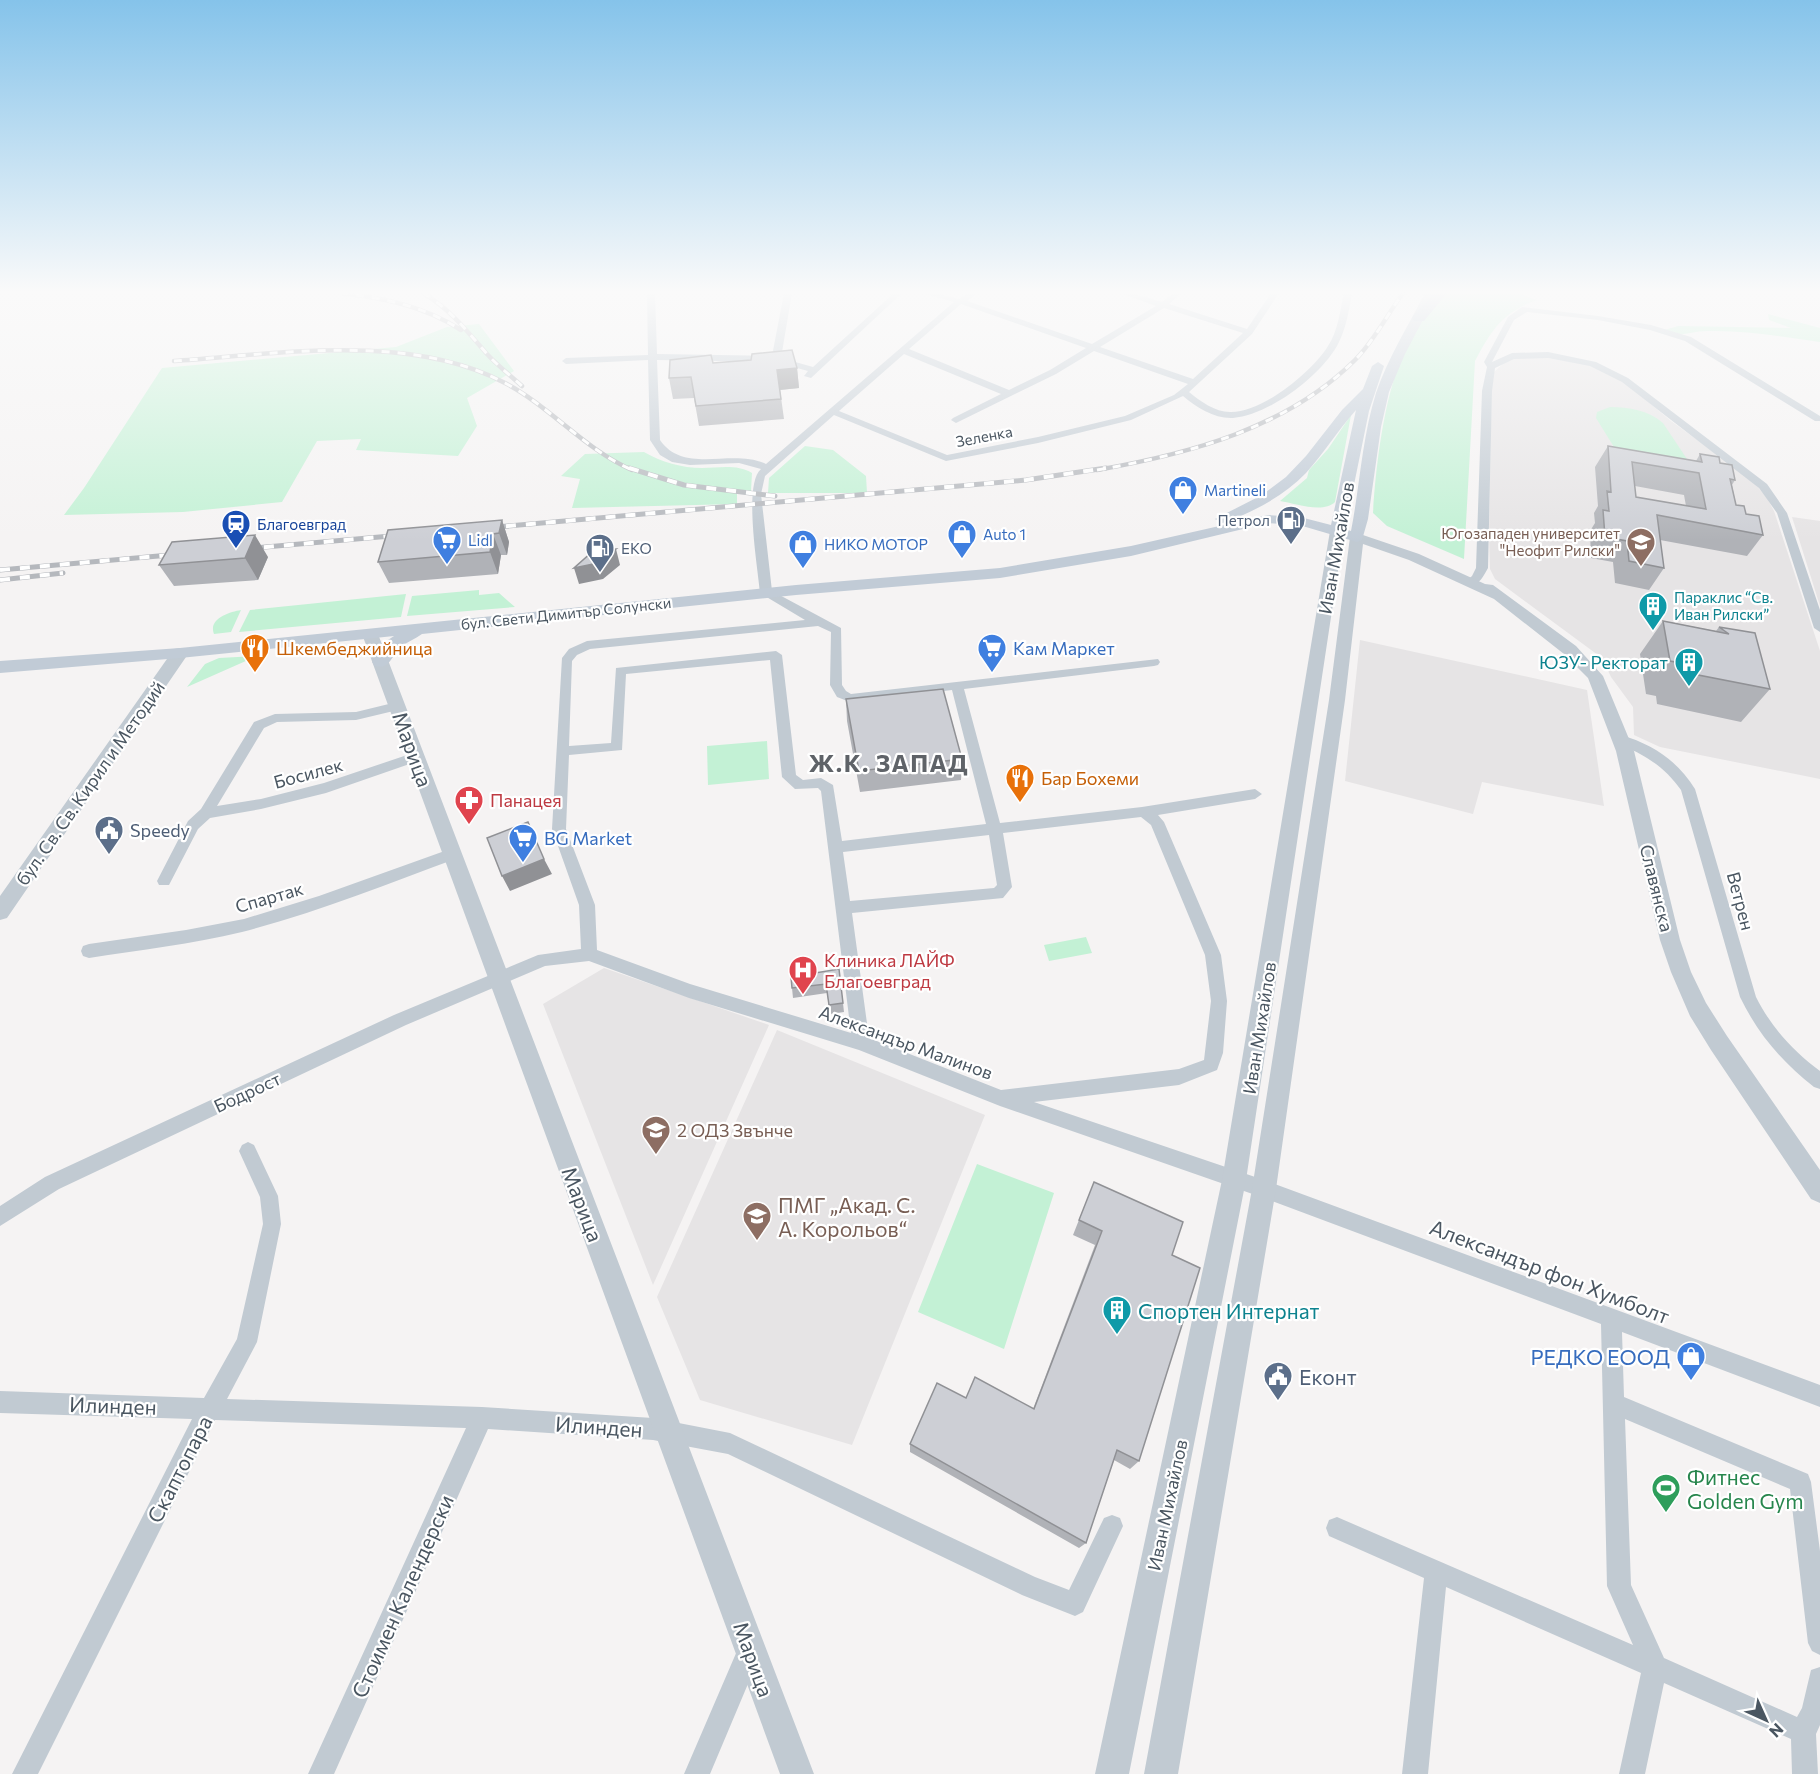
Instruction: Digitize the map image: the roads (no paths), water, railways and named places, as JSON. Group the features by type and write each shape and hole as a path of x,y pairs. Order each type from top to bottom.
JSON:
{"main road":[{"name":"Иван Михайлов","path":"1348,528 1367,391 1374,376"},
{"name":"Иван Михайлов","path":"1348,528 1369,460 1382,393 1389,376"},
{"path":"1220,520 1250,506 1290,481 1354,403 1367,391"},
{"name":"бул. Свети Димитър Солунски","path":"1131,551 1220,520 1264,510 1284,510 1348,528"},
{"name":"бул. Свети Димитър Солунски","path":"0,667 180,653 766,593 1000,573 1131,551 1268,519 1348,528"},
{"path":"381,662 394,644 420,628"}],"street":[{"path":"653,376 655,440 662,452 685,461 755,462 766,468"},
{"path":"874,376 766,468 760,475 756,494 766,593 837,631 836,685 842,694 850,698 1154,662"},
{"path":"969,376 1009,394"},
{"path":"956,420 1045,376"},
{"path":"1174,376 1194,383"},
{"name":"Зеленка","path":"834,412 946,459 1128,418 1178,397 1202,376"},
{"path":"1184,392 1205,406 1233,416 1250,411 1278,397 1298,384 1306,376"},
{"path":"1473,581 1482,568 1486,401 1490,376"},
{"path":"1617,376 1762,486 1782,513 1820,628"},
{"path":"1748,376 1818,419"},
{"name":"Славянска","path":"1348,528 1473,581 1498,596 1570,650 1588,668 1602,689 1621,740 1670,940 1698,1009 1820,1191"},
{"name":"Иван Михайлов","path":"1112,1774 1234,1180 1348,528"},
{"name":"Иван Михайлов","path":"1161,1774 1264,1189 1337,700 1348,528"},
{"path":"589,954 587,905 559,829 566,661 573,651 587,645 818,622"},
{"name":"Марица","path":"370,634 797,1774"},
{"name":"бул. Св. Св. Кирил и Методий","path":"0,912 180,653"},
{"path":"562,751 617,747 620,671 776,655 789,777 800,785 821,783 828,789 861,1043"},
{"path":"843,908 998,894 1005,887 995,830 957,686"},
{"path":"164,881 194,825 206,813 255,729 264,722 275,718 356,716 397,706"},
{"name":"Ветрен","path":"1621,740 1644,747 1678,774 1688,789 1751,1005 1764,1028 1779,1046 1820,1081"},
{"name":"Босилек","path":"206,813 261,804 326,788 416,757"},
{"path":"835,847 1142,812 1255,794"},
{"path":"1000,1098 1179,1077 1211,1065 1215,1053 1219,1001 1213,955 1157,822 1142,812"},
{"name":"Спартак","path":"89,951 181,938 243,925 312,905 453,854"},
{"name":"Александър Малинов","path":"499,978 544,960 589,954 689,991 861,1043 1000,1098 1264,1189"},
{"name":"Бодрост","path":"0,1217 52,1183 400,1020 499,978"},
{"name":"Скаптопара","path":"25,1774 210,1408 247,1342 272,1224 269,1196 248,1151"},
{"name":"Александър фон Хумболт","path":"1264,1189 1820,1396"},
{"path":"1611,1320 1619,1586 1655,1667 1632,1774"},
{"name":"Илинден","path":"0,1402 482,1418 653,1429 730,1444 1030,1587 1075,1604 1112,1526"},
{"path":"1613,1403 1800,1482 1820,1643"},
{"name":"Стоимен Календерски","path":"321,1774 482,1418"},
{"path":"1337,1528 1803,1732"},
{"path":"1415,1774 1436,1571"},
{"path":"697,1774 750,1649"},
{"path":"1805,1774 1803,1732 1814,1711 1820,1679"}],"railway":[{"path":"488,376 522,393 598,451 632,470"},
{"path":"511,376 522,386"},
{"path":"1097,470 1167,456 1235,434 1299,404 1337,376"},
{"path":"629,468 684,485 775,496"},
{"path":"486,528 1026,480 1106,468"},
{"path":"244,549 402,535"},
{"path":"0,570 181,554"},
{"path":"0,580 63,573"}],"place":[{"name":"Martineli","path":"1183,516"},
{"name":"Петрол","path":"1291,546"},
{"name":"Благоевград","path":"236,550"},
{"name":"Auto 1","path":"962,560"},
{"name":"Lidl","path":"447,566"},
{"name":"Югозападен университет \"Неофит Рилски\"","path":"1641,568"},
{"name":"НИКО МОТОР","path":"803,570"},
{"name":"EKO","path":"600,574"},
{"name":"Параклис “Св. Иван Рилски”","path":"1653,632"},
{"name":"Шкембеджийница","path":"255,674"},
{"name":"Кам Маркет","path":"992,674"},
{"name":"ЮЗУ- Ректорат","path":"1689,688"},
{"name":"Бар Бохеми","path":"1020,804"},
{"name":"Панацея","path":"469,826"},
{"name":"Speedy","path":"109,856"},
{"name":"BG Market","path":"523,864"},
{"name":"Клиника ЛАЙФ Благоевград","path":"803,996"},
{"name":"2 ОДЗ Звънче","path":"656,1156"},
{"name":"ПМГ „Акад. С. А. Корольов“","path":"757,1242"},
{"name":"Спортен Интернат","path":"1117,1336"},
{"name":"РЕДКО ЕООД","path":"1691,1382"},
{"name":"Еконт","path":"1278,1402"},
{"name":"Фитнес Golden Gym","path":"1666,1514"}],"district":[{"name":"Ж.К. ЗАПАД","path":"889,762"}]}
